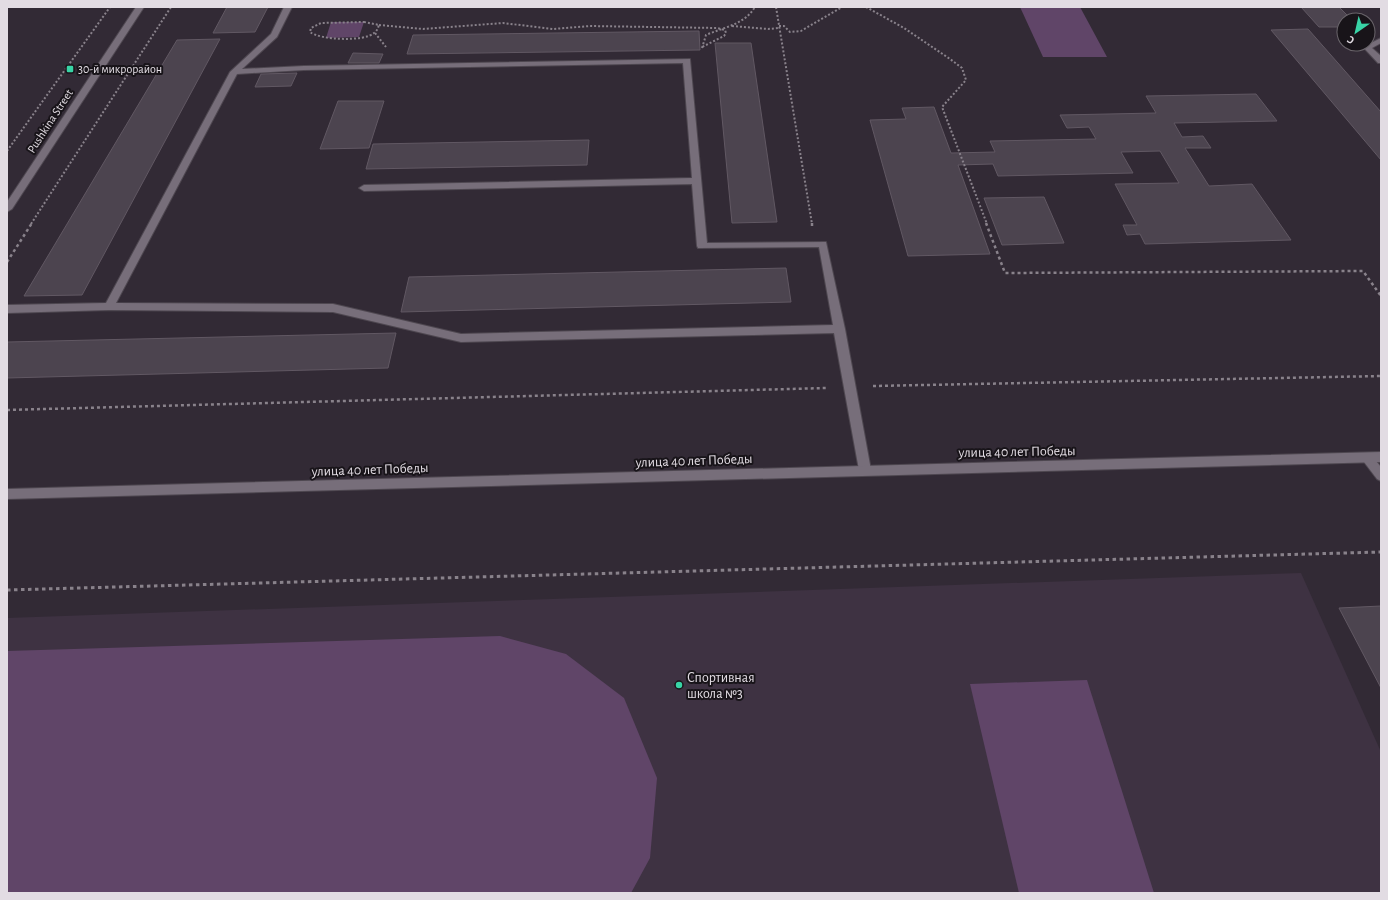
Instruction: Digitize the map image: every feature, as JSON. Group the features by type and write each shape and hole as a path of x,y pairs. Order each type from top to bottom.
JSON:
{"street":[{"name":"Pushkina Street","path":"7,209 140,7"},
{"path":"109,306 234,72 274,35 288,7"},
{"path":"1381,40 1367,47 1381,61"},
{"path":"234,72 304,68 686,62 702,246 823,244 865,470"},
{"path":"364,188 697,180"},
{"path":"7,309 109,306 333,308 461,338 840,329"},
{"name":"улица 40 лет Победы","path":"7,494 1381,457"},
{"path":"1367,458 1381,476"}],"path":[{"path":"7,151 110,7"},
{"path":"7,262 171,7"},
{"path":"686,62 701,54 706,35 747,19 755,7"},
{"path":"776,7 815,244"},
{"path":"730,26 768,29 784,26 790,32 801,31 842,7"},
{"path":"866,7 904,28 962,68 966,80 942,107 1005,273 1363,270 1381,296"},
{"path":"379,25 375,34 371,36 326,38 316,37 310,32 311,28 321,23 364,22 416,30 496,23 555,29 590,26 722,29 726,33 724,36 702,47"},
{"path":"7,410 850,387 1381,376"},
{"path":"7,590 1381,552"}],"shaded area":[{"path":"1020,7 1080,7 1107,57 1043,57"},
{"path":"331,22 364,22 359,37 326,38"},
{"name":"Спортивная школа №3","path":"1301,573 1381,752 1381,893 7,893 7,618"},
{"path":"500,636 566,654 624,698 657,778 650,858 631,893 7,893 7,651"},
{"path":"1087,680 1154,893 1019,893 970,684"}],"building":[{"path":"227,7 268,7 255,32 213,33"},
{"path":"1301,7 1339,7 1344,12 1336,12 1336,27 1319,27"},
{"path":"1308,29 1381,112 1381,160 1271,30"},
{"path":"699,31 700,50 407,54 413,35"},
{"path":"220,39 82,295 24,296 177,40"},
{"path":"715,43 751,43 777,222 732,223"},
{"path":"353,53 383,54 379,63 348,63"},
{"path":"297,73 291,86 255,87 261,74"},
{"path":"1256,94 1277,121 1174,123 1182,137 1203,136 1211,148 1185,148 1209,186 1252,184 1291,240 1145,244 1140,234 1127,235 1123,225 1137,225 1115,184 1179,183 1160,151 1121,152 1133,173 998,176 993,164 958,165 990,254 908,256 870,120 906,119 902,108 934,107 951,153 995,152 990,141 1096,139 1089,127 1067,128 1060,115 1156,113 1146,96"},
{"path":"338,101 384,101 369,148 320,149"},
{"path":"589,140 587,165 366,169 373,144"},
{"path":"1044,197 1064,243 1002,245 984,198"},
{"path":"786,268 791,302 401,312 409,277"},
{"path":"396,333 388,368 7,378 7,342"},
{"path":"1381,606 1381,688 1339,608"}],"place":[{"name":"30-й микрорайон","path":"70,69"},
{"name":"Спортивная школа №3","path":"679,685"}]}
